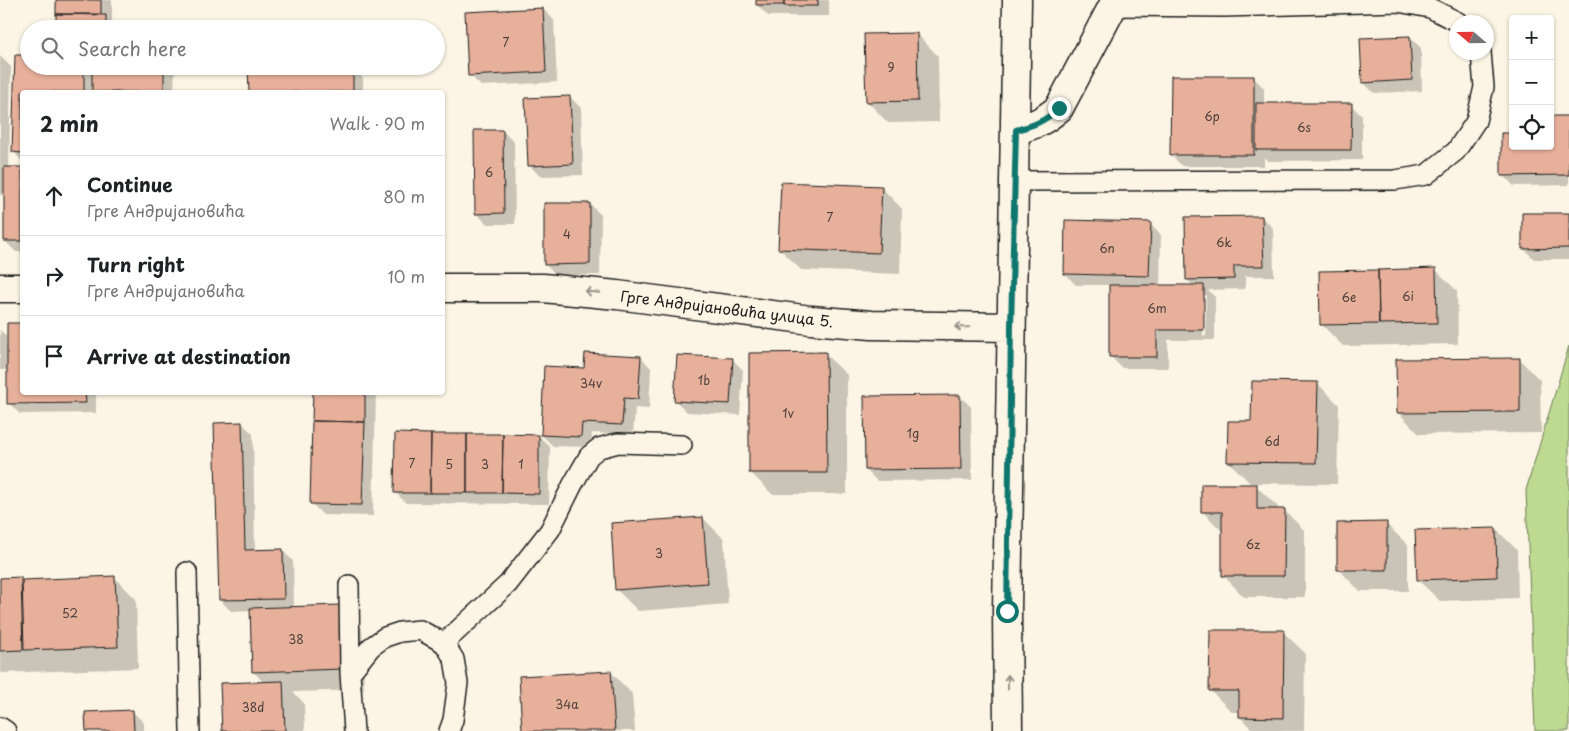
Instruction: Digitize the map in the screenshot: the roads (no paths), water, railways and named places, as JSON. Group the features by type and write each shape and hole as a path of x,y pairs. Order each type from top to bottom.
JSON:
{"street":[{"path":"1008,731 1007,611 1017,0"},
{"path":"1016,130 1037,124 1048,118 1059,108 1114,3"},
{"path":"0,288 20,288"},
{"name":"Грге Андријановића улица 5.","path":"445,288 543,288 618,295 872,326 1011,327"}],"lane":[{"path":"1114,3 1224,7 1398,2 1430,8 1449,18"},
{"path":"1015,181 1396,180 1426,175 1456,152 1476,121 1484,87 1482,60"},
{"path":"444,643 508,584 550,530 589,456 600,448 618,443 682,444"},
{"path":"187,572 190,731"},
{"path":"349,585 350,673 354,731"},
{"path":"350,673 371,647 385,637 400,632 420,630 444,643 454,660 458,683 449,731"},
{"path":"0,727 6,731"}]}
